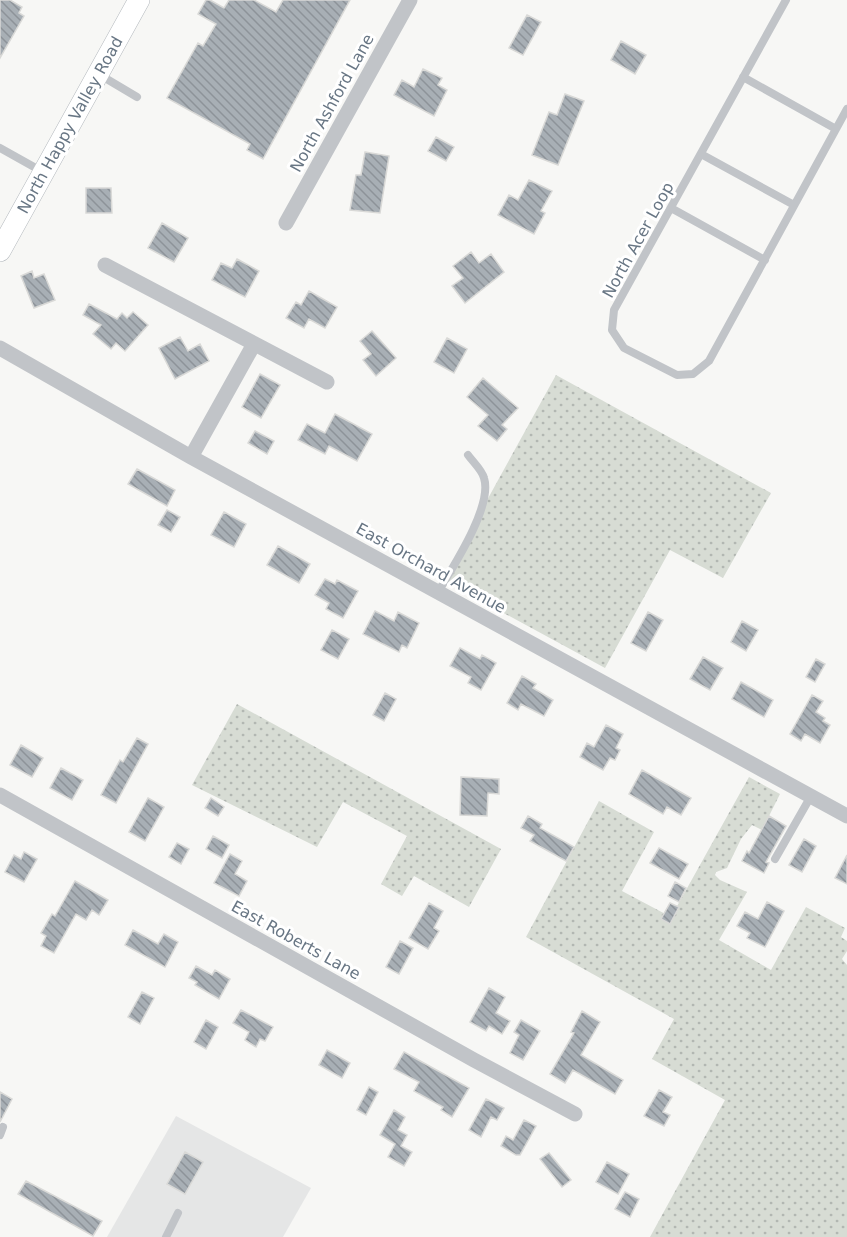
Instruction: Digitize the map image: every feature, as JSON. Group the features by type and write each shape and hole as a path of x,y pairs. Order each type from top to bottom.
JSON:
{"main road":[{"name":"North Happy Valley Road","path":"0,251 140,0"}],"street":[{"name":"North Ashford Lane","path":"286,223 410,0"},
{"path":"105,265 327,382"},
{"path":"191,457 254,344"},
{"name":"East Orchard Avenue","path":"0,348 191,457 847,816"},
{"name":"East Roberts Lane","path":"0,795 575,1114"}],"lane":[{"name":"North Acer Loop","path":"786,0 614,310 612,330 624,348 677,375 693,374 709,362 847,109"},
{"path":"98,74 137,97"},
{"path":"743,77 836,129"},
{"path":"0,148 44,172"},
{"path":"701,154 794,205"},
{"path":"671,208 765,260"},
{"path":"438,592 471,533 486,497 484,477 468,455"},
{"path":"775,859 811,796"},
{"path":"166,1237 178,1213"}],"shaded area":[{"path":"556,375 771,493 723,578 670,550 605,668 443,580"},
{"path":"237,704 501,849 469,907 414,876 402,896 381,884 407,836 343,802 317,847 192,785"},
{"path":"749,777 780,794 762,830 752,825 741,839 727,868 716,872 715,875 720,880 747,892 719,940 771,970 806,907 845,928 841,937 847,941 847,951 842,959 847,965 847,1237 650,1237 725,1100 652,1059 674,1019 526,937 599,801 654,832 622,891 671,917"},
{"path":"176,1116 311,1188 283,1237 107,1237"}],"building":[{"path":"0,0 10,0 22,7 19,13 24,16 0,58"},
{"path":"206,0 224,8 229,0 254,0 276,12 283,0 350,0 263,159 247,150 250,144 167,98 198,43 203,46 216,24 198,14"},
{"path":"527,15 541,22 523,55 509,48"},
{"path":"621,41 646,55 635,74 611,60"},
{"path":"423,69 442,78 438,85 447,90 434,116 394,95 402,80 414,87"},
{"path":"565,94 584,101 558,165 532,155 549,112 557,115"},
{"path":"436,137 454,147 446,161 428,151"},
{"path":"365,152 389,156 380,213 350,210 356,175 361,175"},
{"path":"529,180 552,191 541,211 545,213 534,234 498,215 509,195 518,200"},
{"path":"86,188 111,188 112,213 86,213"},
{"path":"162,223 188,238 174,262 148,248"},
{"path":"471,252 479,263 491,254 504,272 465,303 452,286 463,278 453,266"},
{"path":"237,259 259,271 245,297 212,280 221,263 232,268"},
{"path":"32,271 34,278 44,274 55,300 34,308 21,276"},
{"path":"309,291 337,307 325,328 309,319 304,328 286,318 296,302 301,305"},
{"path":"89,304 117,319 122,313 127,318 133,312 148,325 125,351 116,343 111,349 93,334 101,325 83,315"},
{"path":"372,331 396,358 376,376 363,360 371,354 360,341"},
{"path":"180,337 188,351 200,344 209,361 175,379 159,348"},
{"path":"447,338 467,349 454,373 434,362"},
{"path":"260,374 280,385 261,418 242,407"},
{"path":"483,378 518,408 502,425 507,429 497,441 478,426 488,415 467,397"},
{"path":"335,414 372,434 357,461 329,446 325,454 298,440 307,424 325,433"},
{"path":"255,431 274,441 267,454 248,443"},
{"path":"137,469 175,490 167,506 128,484"},
{"path":"167,510 180,517 171,532 158,525"},
{"path":"224,512 246,524 234,547 211,535"},
{"path":"278,546 310,564 299,583 267,565"},
{"path":"325,579 335,584 337,580 358,591 343,618 326,609 329,603 315,595"},
{"path":"375,611 394,621 398,612 419,623 407,648 402,645 399,652 363,634"},
{"path":"648,612 663,620 646,651 631,643"},
{"path":"742,621 758,630 746,651 731,642"},
{"path":"332,630 349,639 338,659 321,650"},
{"path":"460,648 480,659 482,655 496,663 481,690 468,683 471,677 450,666"},
{"path":"703,657 723,668 710,690 690,679"},
{"path":"816,659 825,664 815,682 806,677"},
{"path":"522,676 536,684 533,688 553,700 544,716 521,704 518,710 507,703"},
{"path":"741,682 773,700 764,717 732,699"},
{"path":"385,693 396,699 384,721 373,715"},
{"path":"812,695 823,701 816,712 825,718 823,721 830,725 820,743 805,734 801,741 790,734"},
{"path":"606,725 623,734 616,748 620,750 615,760 610,758 603,770 580,757 587,743 594,747"},
{"path":"137,738 148,744 116,803 101,795 120,760 123,762"},
{"path":"21,745 43,758 32,777 10,765"},
{"path":"61,768 83,780 72,800 50,788"},
{"path":"642,770 691,798 681,815 667,807 663,814 629,794"},
{"path":"461,777 499,779 499,794 488,793 487,816 460,815"},
{"path":"148,798 164,807 145,841 129,832"},
{"path":"211,798 224,807 218,816 205,808"},
{"path":"528,816 542,824 540,828 574,847 566,861 530,841 534,835 521,828"},
{"path":"769,816 786,826 766,862 769,863 764,873 742,861 747,851 749,853"},
{"path":"213,836 229,845 222,858 206,849"},
{"path":"804,839 816,846 802,872 789,865"},
{"path":"177,843 189,849 181,864 169,857"},
{"path":"659,848 688,864 679,879 650,863"},
{"path":"24,852 37,859 24,882 5,872 14,855 21,859"},
{"path":"230,854 242,861 235,874 247,881 239,896 214,883"},
{"path":"847,855 847,884 835,878"},
{"path":"75,881 108,900 99,915 92,910 86,920 76,914 54,953 41,946 46,936 41,933 52,914 55,916"},
{"path":"675,882 686,888 679,902 668,896"},
{"path":"767,902 784,911 765,947 747,938 750,933 737,926 745,912 758,919"},
{"path":"429,903 443,911 434,928 439,931 428,949 409,938"},
{"path":"670,903 679,907 670,924 661,919"},
{"path":"133,930 158,944 164,934 178,942 165,967 125,945"},
{"path":"400,941 413,948 399,974 386,967"},
{"path":"196,966 212,975 215,970 230,979 219,999 195,985 197,982 189,978"},
{"path":"489,988 505,997 496,1013 510,1021 502,1034 489,1026 486,1031 470,1022"},
{"path":"142,992 154,998 140,1024 128,1017"},
{"path":"241,1010 273,1027 265,1041 260,1039 256,1047 245,1040 249,1032 233,1023"},
{"path":"582,1011 600,1022 581,1055 623,1080 615,1094 573,1070 565,1083 550,1074 574,1033 571,1032"},
{"path":"206,1020 218,1027 206,1049 194,1042"},
{"path":"521,1020 540,1031 523,1060 510,1053 519,1035 514,1032"},
{"path":"327,1050 350,1063 342,1078 319,1065"},
{"path":"404,1052 469,1088 452,1117 441,1110 443,1107 414,1091 419,1082 394,1069"},
{"path":"369,1087 378,1092 366,1115 357,1110"},
{"path":"659,1090 672,1097 663,1112 670,1115 664,1126 644,1116"},
{"path":"0,1092 12,1099 0,1122"},
{"path":"486,1099 504,1108 497,1120 491,1117 481,1137 469,1130"},
{"path":"394,1110 405,1117 398,1130 407,1135 401,1146 412,1152 404,1166 388,1157 395,1144 380,1135"},
{"path":"524,1120 536,1126 520,1155 516,1155 501,1146 506,1136 513,1140"},
{"path":"185,1152 203,1162 185,1194 167,1184"},
{"path":"549,1153 571,1180 562,1187 540,1159"},
{"path":"607,1162 629,1174 618,1194 596,1182"},
{"path":"26,1181 102,1221 93,1236 18,1194"},
{"path":"625,1192 639,1199 630,1217 615,1209"}]}
